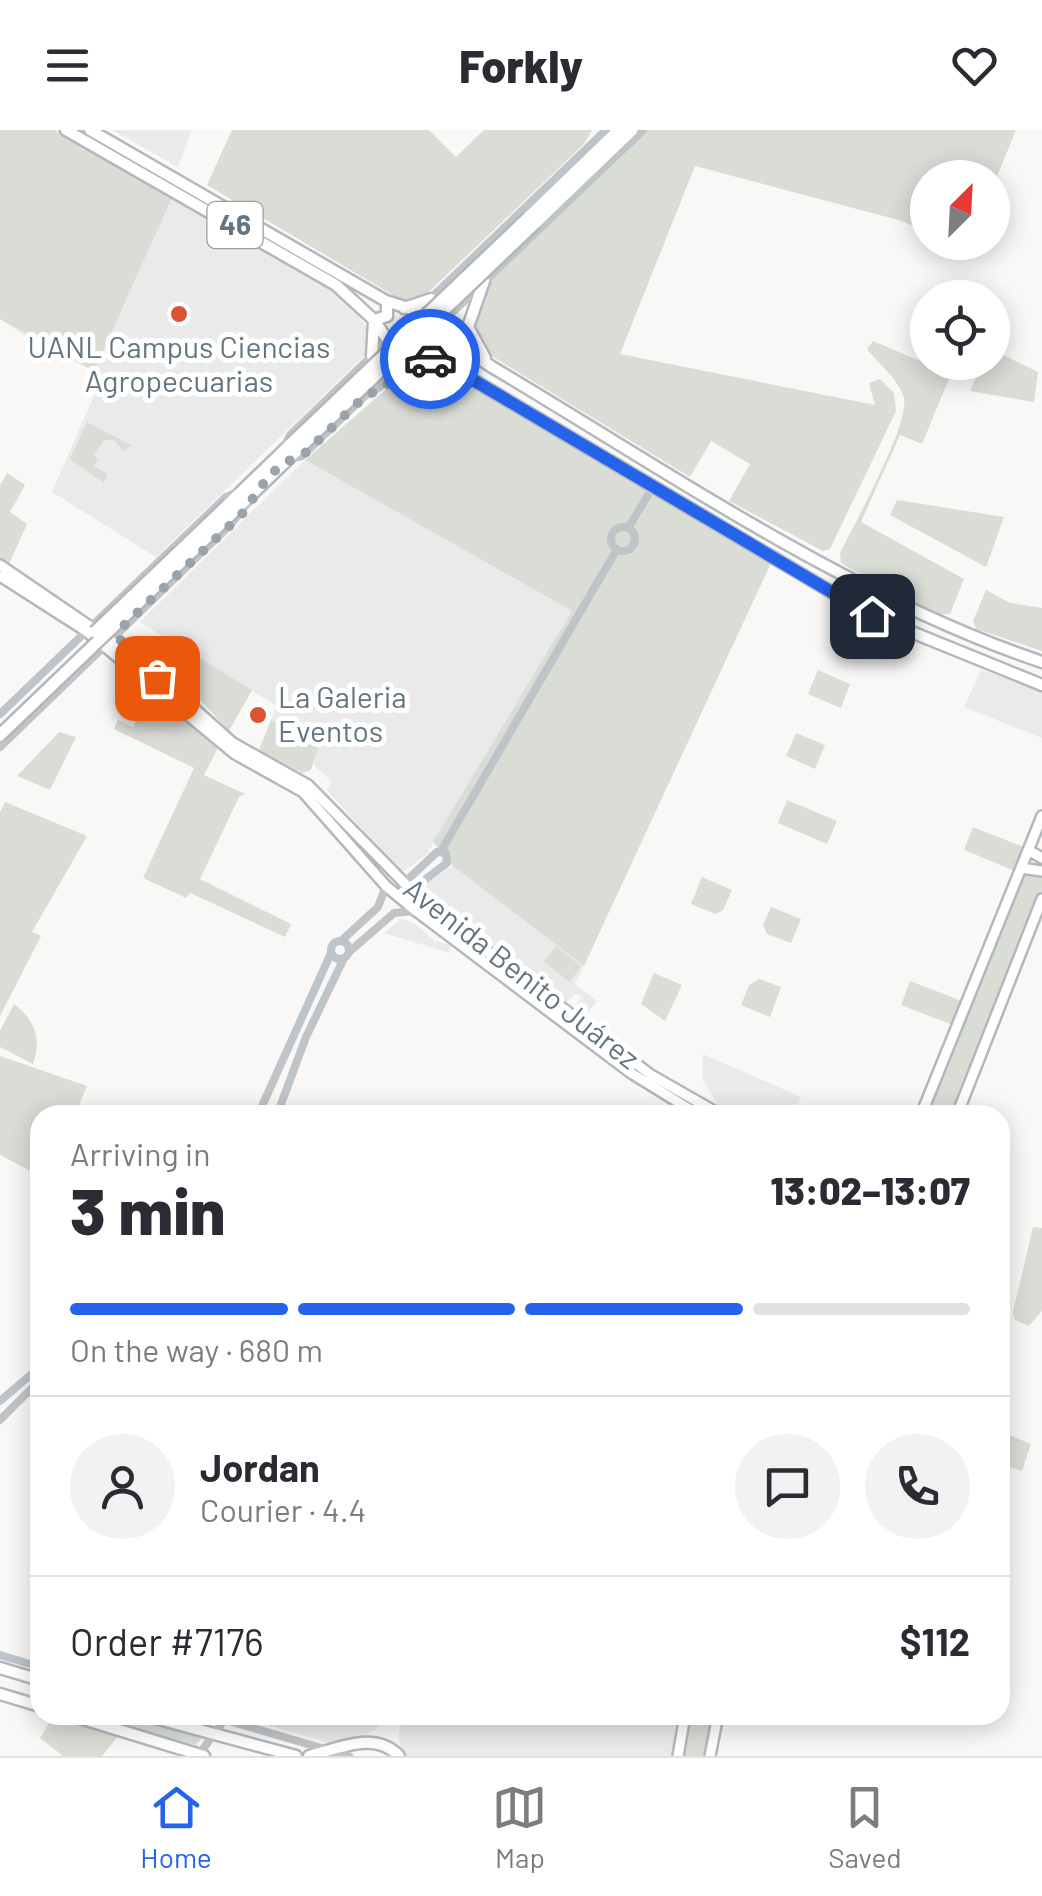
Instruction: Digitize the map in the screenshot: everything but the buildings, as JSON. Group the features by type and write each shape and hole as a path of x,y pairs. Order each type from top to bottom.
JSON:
{"highway":[{"path":"539,207 619,130"},
{"path":"0,734 232,507 241,492 289,452 632,130"},
{"path":"532,220 558,176"},
{"path":"0,724 232,507 256,490 289,452"}],"main road":[{"name":"46","path":"66,130 336,285 374,320 387,341 409,354 436,358 752,548 891,626 1042,685"},
{"name":"46","path":"90,130 386,301 429,314 456,343 738,514 939,624 1041,665"},
{"path":"484,281 474,300 468,327 474,344 492,366"},
{"path":"401,308 431,299"},
{"path":"372,356 374,320 388,316 386,301"},
{"path":"388,373 436,358 434,341 456,343"},
{"path":"724,531 738,528 738,514"},
{"path":"752,548 746,540 748,532 764,528"},
{"name":"Avenida Benito Juárez","path":"0,566 137,665 235,754 305,788"},
{"name":"Avenida Benito Juárez","path":"0,576 89,628"},
{"path":"119,630 122,648"},
{"name":"Avenida Benito Juárez","path":"106,642 122,648 137,665"},
{"path":"1008,672 1035,676 1041,665"},
{"name":"Avenida Benito Juárez","path":"157,681 171,688 228,739 305,788 380,869 651,1075 703,1105"},
{"path":"925,1105 1042,816"},
{"path":"1028,850 1042,858"},
{"name":"Avenida Benito Juárez","path":"380,869 386,886 416,911 631,1073 683,1105"},
{"path":"1020,869 1042,870"},
{"path":"961,1105 1042,900"},
{"path":"631,1073 651,1075"},
{"path":"0,1668 30,1677"},
{"path":"0,1694 30,1703"},
{"path":"103,1725 201,1755"},
{"path":"175,1725 296,1756"},
{"path":"678,1756 683,1725"},
{"path":"710,1756 716,1725"},
{"path":"309,1756 379,1742 399,1756"}],"street":[{"path":"606,130 290,435 289,452 302,456 642,130"},
{"path":"441,289 442,304 458,306"},
{"path":"372,356 386,358 388,373"},
{"path":"366,395 378,391 403,369"},
{"path":"628,528 654,487"},
{"path":"0,747 242,514 256,490"},
{"path":"0,714 226,497 241,492"},
{"path":"406,888 446,863 448,856 441,851 617,549 612,534 616,528 628,528"},
{"path":"617,549 628,550 634,544 635,537 628,528"},
{"path":"102,616 105,629 119,630"},
{"path":"64,652 77,655 80,668"},
{"path":"60,688 73,684"},
{"path":"42,716 45,703"},
{"path":"263,1105 332,945 378,907 386,886"},
{"path":"282,1105 306,1036 346,955 394,913 416,911"},
{"path":"341,941 346,955"},
{"path":"331,953 346,955"},
{"path":"0,1401 30,1376"},
{"path":"0,1420 30,1390"},
{"path":"0,1655 30,1663"},
{"path":"201,1755 220,1725"},
{"path":"241,1725 348,1756"}],"shaded area":[{"name":"UANL Campus Ciencias Agropecuarias","path":"0,130 182,200 323,283 354,310 370,332 370,350 156,557 52,492 103,375 39,345 0,319"},
{"path":"0,130 54,130 174,193 94,371 0,319"},
{"path":"112,130 192,130 178,167"},
{"path":"232,130 429,130 456,157 484,130 592,130 584,144 413,307 207,185"},
{"path":"646,130 1016,130 1004,160 910,160 910,225 695,166 620,354 875,405 869,383 880,379 894,393 896,411 830,549 823,551 729,501 750,464 711,441 690,477 485,352 472,322 489,282"},
{"path":"873,341 910,357 910,380 949,380 922,444 900,435 861,522 964,579 950,614 933,615 841,563 840,553 880,474 904,411 898,385 867,349"},
{"path":"1010,358 1038,372 1034,402 970,391 975,380 1010,380"},
{"path":"422,365 445,369 771,563 584,966 453,866 433,842 572,611 305,460 409,369"},
{"path":"87,422 131,445 124,451 114,440 104,440 94,455 98,459 94,466 107,474 104,483 70,459"},
{"path":"305,460 572,611 427,854 404,871 397,869 327,790 332,782 314,765 317,748 271,720 277,706 140,622"},
{"path":"7,473 25,485 10,512 27,524 9,564 0,558 0,485"},
{"path":"897,500 1004,517 986,567 890,515"},
{"path":"986,590 1010,603 1042,608 1042,651 976,629 973,621"},
{"path":"173,642 252,690 229,731 180,678 184,670 163,656"},
{"path":"818,670 850,684 841,708 808,694"},
{"path":"981,670 1042,690 1042,738 964,707"},
{"path":"158,691 218,748 204,775 245,794 239,797 200,879 291,924 285,937 190,893 186,898 143,878 194,768 114,729 118,720 133,727 144,700"},
{"path":"271,720 318,748 311,770 302,773 259,750"},
{"path":"59,732 76,737 50,790 17,776"},
{"path":"796,733 825,745 815,769 786,756"},
{"path":"787,800 837,821 827,844 778,823"},
{"path":"5,802 87,836 32,932 41,936 0,1016 0,812"},
{"path":"973,827 1024,847 1015,871 964,850"},
{"path":"453,866 584,966 575,984 597,1001 586,1015 575,1007 581,997 576,994 566,1002 415,891"},
{"path":"1025,867 1042,872 1042,891 957,1105 930,1105"},
{"path":"702,877 732,890 723,910 715,914 691,904"},
{"path":"771,907 801,919 791,943 767,934 763,925"},
{"path":"401,919 414,923 435,941 451,945 450,953 384,933"},
{"path":"556,946 581,966 570,982 544,962"},
{"path":"654,973 682,985 665,1021 641,1004"},
{"path":"759,979 781,987 770,1017 741,1005 749,985"},
{"path":"910,981 962,1001 953,1025 901,1005"},
{"path":"14,1004 35,1031 33,1064 0,1047 0,1031"},
{"path":"703,1054 801,1097 797,1105 719,1105 703,1080"},
{"path":"0,1056 87,1086 79,1105 30,1105 30,1171 0,1155"},
{"path":"1033,1227 1042,1228 1042,1311 1029,1326 1015,1320 1013,1312"},
{"path":"1010,1435 1031,1444 1022,1471 1010,1467"},
{"path":"48,1725 89,1725 120,1734 102,1756 63,1756 40,1738"},
{"path":"122,1725 168,1725 203,1736 196,1745"},
{"path":"267,1725 379,1725 376,1730 336,1745"},
{"path":"401,1725 675,1725 673,1756 403,1756 398,1734"},
{"path":"688,1725 712,1725 705,1756 682,1756"}],"way so far":[{"path":"157,678 122,648 117,638 119,630 242,514 256,490 288,459 302,456 366,395 378,391 403,369 430,359"}],"place":[{"name":"UANL Campus Ciencias Agropecuarias","path":"179,314"},
{"name":"La Galeria Eventos","path":"258,715"}],"route":[{"path":"430,359 436,358 872,616"}]}
